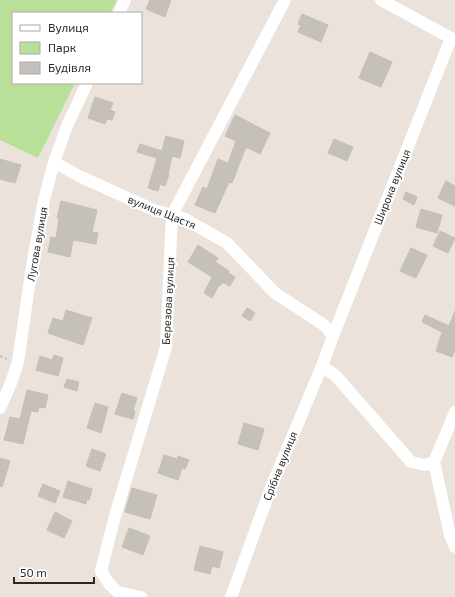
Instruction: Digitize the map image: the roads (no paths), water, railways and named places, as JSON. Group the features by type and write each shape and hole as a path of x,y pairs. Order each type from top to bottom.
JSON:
{"street":[{"path":"119,12 125,0"},
{"name":"Березова вулиця","path":"141,597 118,592 110,585 101,572 115,516 166,347 172,215 285,0"},
{"path":"381,0 453,39"},
{"name":"Широка вулиця","path":"333,336 453,39"},
{"name":"Лугова вулиця","path":"0,408 18,362 44,200 54,162 67,126 87,84"},
{"name":"вулиця Щастя","path":"54,162 86,179 154,210 185,219 227,243 275,293 324,325 333,336"},
{"name":"Срібна вулиця","path":"231,597 272,485 333,336"},
{"path":"322,366 336,376 411,462 425,465 434,462"},
{"path":"455,412 434,462 450,535 455,547"}]}
